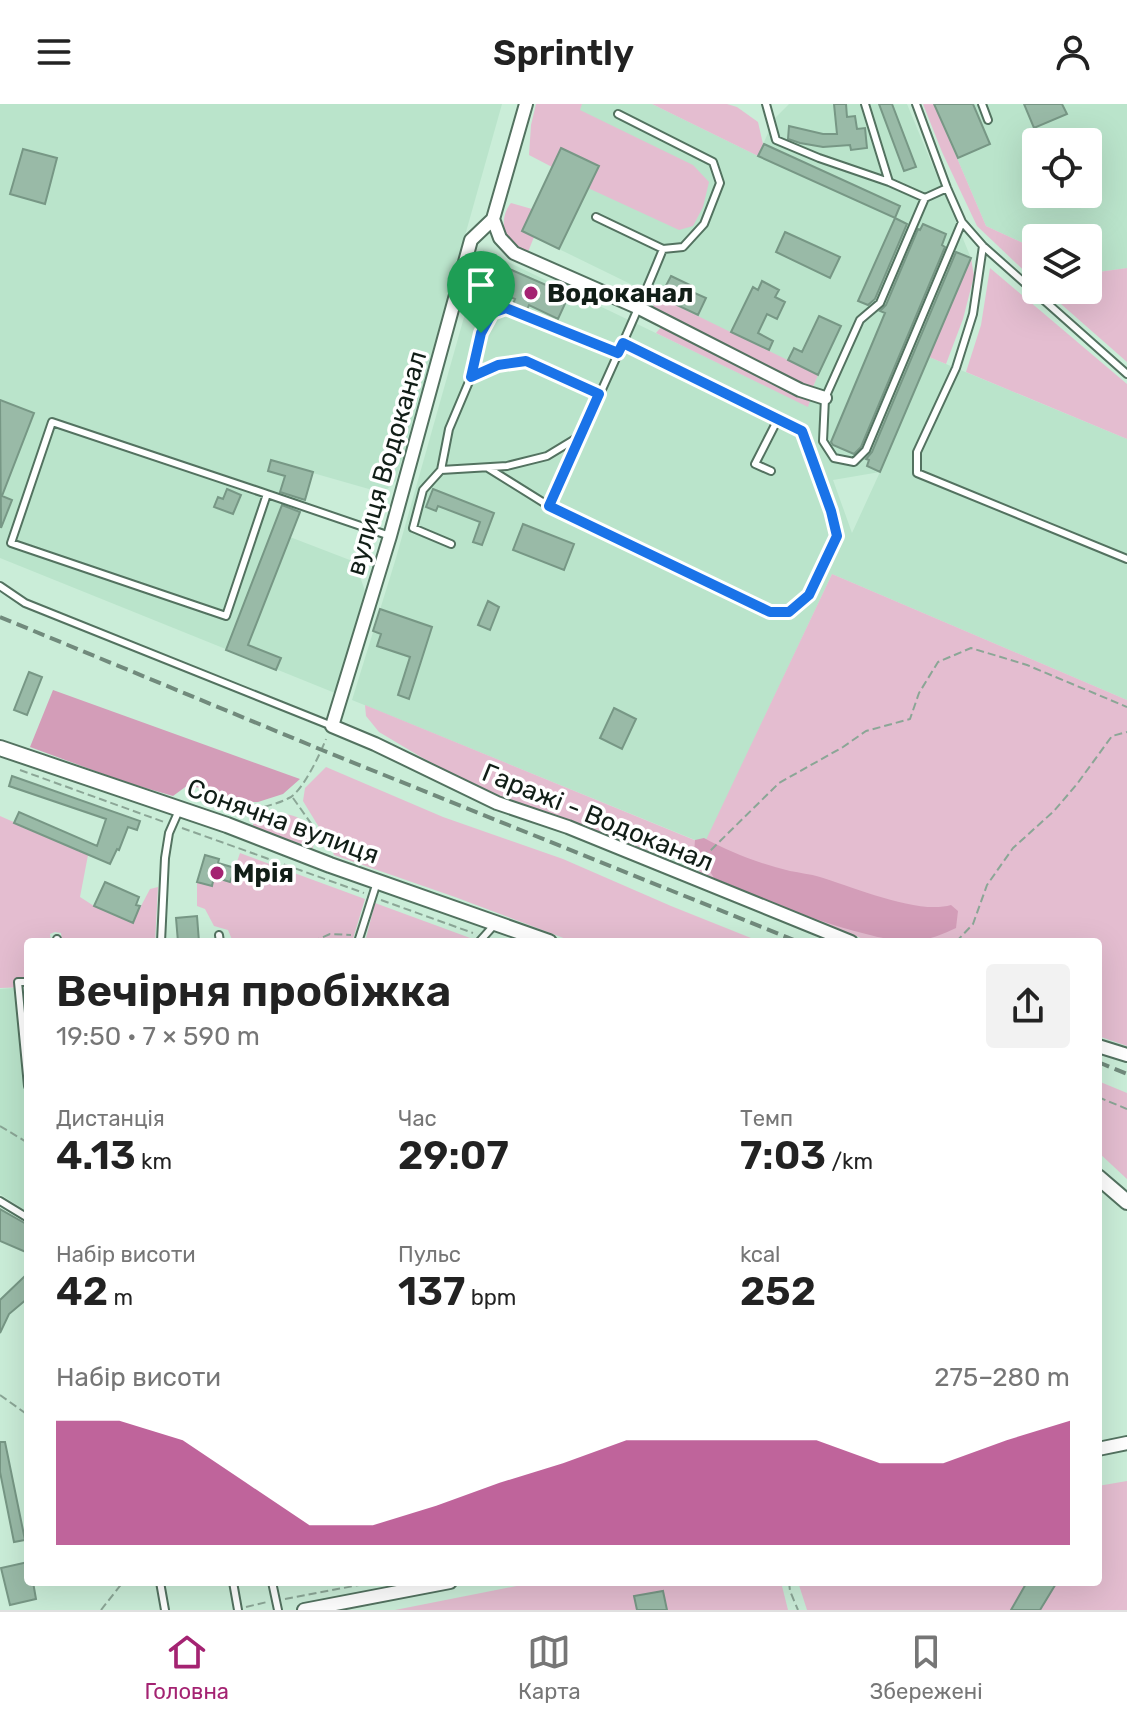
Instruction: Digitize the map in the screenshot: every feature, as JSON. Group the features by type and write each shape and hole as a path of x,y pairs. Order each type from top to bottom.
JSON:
{"street":[{"path":"526,104 493,219 500,238 514,253 639,308 800,390 825,398"},
{"name":"вулиця Водоканал","path":"332,726 390,536 471,240 493,219"},
{"name":"Гаражі - Водоканал","path":"332,726 497,803 568,827 841,938"},
{"name":"Сонячна вулиця","path":"1,747 227,825 330,865 374,889 538,938"},
{"path":"1102,1047 1127,1055"},
{"path":"1102,1180 1127,1202"},
{"path":"1102,1448 1127,1443"},
{"path":"304,1610 398,1587"}],"lane":[{"path":"766,104 776,140 925,198"},
{"path":"865,104 889,182"},
{"path":"916,104 962,222 983,246 1127,374"},
{"path":"982,104 988,120"},
{"path":"596,217 663,249 683,247 704,224 720,183 713,162 618,114"},
{"path":"947,188 925,198 880,303 860,320 825,398 823,441 834,458 854,462 866,450 962,222"},
{"path":"983,246 973,314 956,368 917,452 917,473 1127,559"},
{"path":"549,506 663,249"},
{"path":"451,544 413,528 423,490 441,470 449,429 471,377 481,333 492,313 506,308 618,353"},
{"path":"486,467 549,506 770,612 789,612 809,595 837,536 802,431 623,343"},
{"path":"471,377 498,365 526,361 599,394"},
{"path":"771,471 755,464 778,419"},
{"path":"267,494 226,616 11,543 52,422 267,494 390,536"},
{"path":"441,470 507,466 547,456 580,436"},
{"path":"0,586 25,603 332,726"},
{"path":"161,938 165,858 180,808"},
{"path":"359,938 374,889"},
{"path":"483,938 496,923"},
{"path":"24,982 18,982 24,1044"},
{"path":"0,1201 24,1216"},
{"path":"161,1586 165,1610"},
{"path":"234,1586 238,1609"},
{"path":"273,1586 278,1610"}],"path":[{"path":"675,870 710,851 779,783 866,731 910,719 919,693 938,662 971,648 1027,665 1127,707"},
{"path":"227,825 250,811 292,798 316,764 332,726"},
{"path":"960,938 973,924 987,885 1013,848 1054,811 1112,736 1127,732"},
{"path":"14,768 173,825 374,889 480,938"},
{"path":"292,798 315,829 330,865"},
{"path":"321,938 330,934 359,938"},
{"path":"1102,1099 1127,1109"},
{"path":"0,1126 24,1141"},
{"path":"0,1395 24,1412"},
{"path":"101,1610 120,1586"},
{"path":"238,1609 354,1586"},
{"path":"789,1586 798,1610"}],"shaded area":[{"path":"0,104 502,104 396,481 383,493 313,473 290,537 355,562 365,591 335,693 0,558"},
{"path":"536,104 582,104 580,110 693,165 709,182 703,207 693,226 679,230 588,188 598,165 562,148 552,167 529,155"},
{"path":"582,104 652,104 758,156 774,119 789,104 907,104 971,258 929,357 1127,439 1127,700 832,574 705,844 352,700 396,558 483,250 808,406 817,375 522,231","holes":["880,472 852,533 833,480"]},
{"path":"652,104 727,104 737,107 758,122 763,144 758,156"},
{"path":"923,104 934,104 986,226 1022,243 1022,269 977,226"},
{"path":"934,104 1127,104 1127,268 1102,271 1102,224 1022,224 1022,243 986,226"},
{"path":"511,203 532,209 522,231 534,237 528,252 512,243 505,232 504,217"},
{"path":"971,258 974,276 963,319 946,364 929,357"},
{"path":"990,268 1022,295 1022,304 1033,304 1127,384 1127,439 966,372 981,325"},
{"path":"1127,268 1127,362 1061,304 1102,304 1102,271"},
{"path":"651,293 818,375 813,387 807,387 654,308"},
{"path":"662,326 804,396 810,401 808,407 656,333"},
{"path":"832,574 1127,700 1127,1046 1102,1037 1102,938 861,938 702,875 696,866 700,853 684,858 663,856 474,786 379,732 366,716 365,705 704,844"},
{"path":"53,690 300,779 283,794 258,802 241,802 188,785 173,796 125,782 30,747"},
{"path":"326,767 443,817 563,859 751,938 563,938 334,855 303,801 305,788"},
{"path":"261,812 289,815 305,822 313,837 313,848 253,828 253,819"},
{"path":"0,816 88,855 80,897 94,906 132,923 150,889 158,887 155,938 62,938 61,933 55,932 50,934 50,938 24,938 24,987 0,988"},
{"path":"704,838 756,861 904,903 937,907 951,905 958,911 956,928 928,938 884,938 846,929 714,878 694,853 695,840"},
{"path":"240,853 365,899 353,938 231,938 228,930 214,926 205,909 197,906 197,882 211,886 214,877 230,882"},
{"path":"375,903 470,938 366,938"},
{"path":"24,987 24,1209 0,1194 0,989"},
{"path":"1102,1083 1127,1093 1127,1179 1102,1156"},
{"path":"1127,1481 1127,1610 807,1610 799,1586 1102,1586 1102,1485"},
{"path":"517,1586 782,1586 788,1610 395,1610"}],"building":[{"path":"834,104 846,104 847,117 855,116 857,129 865,128 867,148 851,150 850,145 823,147 788,139 789,126 837,134"},
{"path":"879,104 892,104 916,167 904,171"},
{"path":"934,104 973,104 990,144 958,158"},
{"path":"1024,104 1062,104 1067,114 1034,128"},
{"path":"764,144 900,206 895,218 758,156"},
{"path":"561,148 599,166 559,249 522,231"},
{"path":"23,149 57,158 45,204 10,194"},
{"path":"895,218 907,224 875,299 868,305 858,301"},
{"path":"923,224 946,234 942,245 945,247 861,447 854,454 831,442 885,313 880,311 886,305 918,229"},
{"path":"785,232 840,257 830,278 776,252"},
{"path":"956,252 971,258 880,472 867,466 869,460 866,459 872,452"},
{"name":"Водоканал","path":"505,267 569,295 558,319 529,305 527,310 513,304 515,299 494,290"},
{"path":"671,276 692,286 690,291 706,298 698,315 660,297"},
{"path":"762,281 779,290 775,297 785,302 777,319 767,314 758,333 773,341 769,350 731,332 753,287 758,290"},
{"path":"819,316 841,326 818,375 788,360 794,348 802,352"},
{"path":"0,400 34,413 2,496 12,500 1,528"},
{"path":"271,460 313,472 305,500 280,492 285,476 268,471"},
{"path":"227,489 241,495 233,514 214,507 218,497 223,499"},
{"path":"433,489 494,513 482,545 473,542 480,522 438,506 436,511 426,507"},
{"path":"282,505 300,512 248,645 281,658 276,670 226,650"},
{"path":"523,524 574,544 564,570 513,550"},
{"path":"488,601 499,607 490,630 478,625"},
{"path":"380,609 432,627 409,699 398,695 410,657 377,646 381,634 373,631"},
{"path":"29,672 42,677 27,715 14,710"},
{"path":"614,708 636,719 622,749 600,738"},
{"path":"12,776 140,821 137,830 128,827 110,864 14,823 19,812 97,846 106,819 9,786"},
{"name":"Мрія","path":"205,855 235,868 230,882 214,877 212,886 197,882"},
{"path":"105,882 139,897 136,905 140,906 133,923 94,906"},
{"path":"197,916 199,938 178,938 176,918"},
{"path":"0,1209 24,1223 24,1251 0,1241"},
{"path":"24,1277 24,1301 9,1314 0,1333 0,1300"},
{"path":"0,1442 5,1442 24,1540 14,1542 0,1472"},
{"path":"24,1563 24,1586 34,1586 36,1599 10,1605 1,1568"},
{"path":"1025,1586 1055,1586 1040,1610 1011,1610"},
{"path":"663,1591 667,1610 637,1610 634,1596"}],"railway":[{"path":"0,617 789,938"},
{"path":"1102,1064 1127,1074"}],"place":[{"name":"Водоканал","path":"531,293"},
{"name":"Мрія","path":"217,873"}],"route":[{"path":"506,308 618,353 623,343 802,431 837,536 809,595 789,612 770,612 549,506 599,394 526,361 498,365 471,377 481,333 492,313 506,308"}]}
